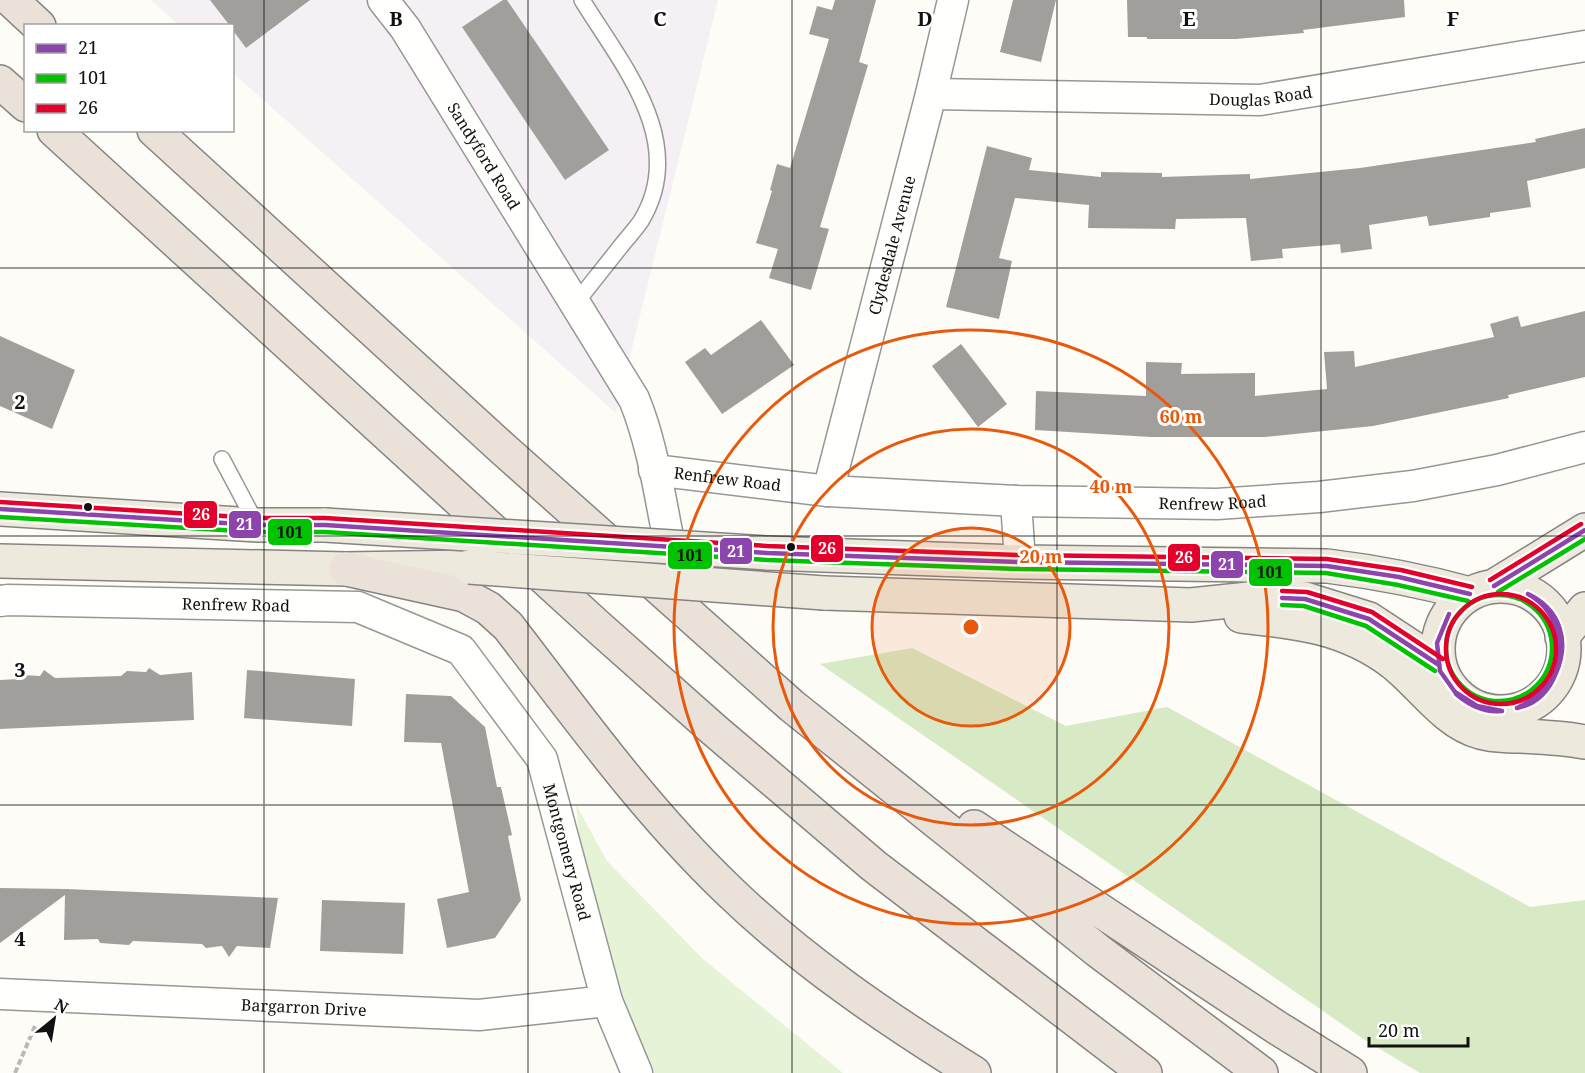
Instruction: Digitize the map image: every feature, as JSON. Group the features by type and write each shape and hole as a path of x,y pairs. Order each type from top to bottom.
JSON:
{"highway":[{"path":"11,0 37,24"},
{"path":"0,82 24,103"},
{"path":"56,132 713,729 874,866 1145,1073"},
{"path":"156,132 493,440 792,706 1097,950 1261,1073"},
{"path":"346,569 464,595 488,608 508,626 632,787 727,890 784,939 853,993 914,1036 974,1073"},
{"path":"792,706 1266,1021 1350,1073"}],"main road":[{"path":"0,508 257,525 325,525 767,553 1020,562 1327,566 1482,590 1517,589 1538,598 1549,609 1558,623 1570,654"},
{"path":"1585,530 1454,607 1442,624 1438,644 1439,664 1451,687 1470,705 1487,711 1504,712 1521,709 1538,700 1551,687 1570,654 1585,609"},
{"path":"0,561 346,569 468,567 824,593 1191,605 1268,597 1305,599 1369,619 1439,664"},
{"path":"1191,605 1230,615 1280,620 1342,633 1370,647 1392,662 1415,681 1447,714 1462,724 1481,732 1565,738 1585,742"},
{"path":"1521,709 1585,725"}],"street":[{"name":"Clydesdale Avenue","path":"828,491 931,94 953,0"},
{"name":"Sandyford Road","path":"392,3 405,28 634,399 654,470 670,547"},
{"name":"Douglas Road","path":"931,94 1260,100 1585,46"},
{"name":"Renfrew Road","path":"654,470 828,491 1016,501 1217,504 1318,497 1413,486 1497,470 1585,447"},
{"path":"1016,501 1020,562"},
{"name":"Renfrew Road","path":"0,601 358,607 461,650"},
{"name":"Montgomery Road","path":"461,650 542,759 607,1001 636,1073"},
{"name":"Bargarron Drive","path":"0,994 479,1016 607,1001"}],"lane":[{"path":"575,304 641,221 653,194 658,158 653,125 639,92 582,0"},
{"path":"222,459 257,525"}],"path":[{"path":"15,1073 48,995"}],"shaded area":[{"path":"151,0 718,0 616,413 234,74 234,24 178,24"}],"green space":[{"path":"912,648 1066,726 1167,707 1530,907 1585,900 1585,1073 1420,1073 1365,1040 820,664"},
{"path":"576,805 607,861 703,959 843,1073 649,1073 641,1054 582,864"}],"building":[{"path":"210,0 310,0 246,48 234,32 234,24 228,24"},
{"path":"503,0 507,0 609,150 565,180 462,27"},
{"path":"835,0 876,0 859,62 868,65 820,227 829,229 811,290 769,278 778,249 756,243 772,191 770,190 777,164 790,168 829,39 809,34 817,6 832,10"},
{"path":"1013,0 1056,0 1041,62 1000,52"},
{"path":"1127,0 1404,0 1405,17 1303,30 1304,33 1236,39 1147,39 1147,37 1128,37"},
{"path":"1585,128 1585,168 1527,181 1531,207 1490,213 1490,217 1429,226 1427,216 1369,225 1372,249 1341,253 1340,244 1282,249 1283,258 1251,261 1246,218 1176,219 1175,229 1088,228 1089,205 1015,198 999,258 1012,261 999,319 946,307 987,146 1032,158 1029,170 1101,177 1101,172 1162,173 1162,177 1250,174 1250,179 1360,168 1536,142 1535,139"},
{"path":"1585,311 1585,377 1508,395 1509,398 1373,426 1265,437 1151,437 1035,430 1036,391 1146,396 1146,362 1182,363 1181,374 1255,373 1255,396 1327,389 1324,352 1354,351 1355,367 1494,337 1490,324 1518,316 1521,327"},
{"path":"761,320 794,365 722,414 685,362 705,348 711,355"},
{"path":"0,336 75,370 52,429 0,406"},
{"path":"961,344 1007,404 978,427 932,366"},
{"path":"149,668 160,675 192,672 194,720 0,729 0,680 19,679 23,675 40,676 44,670 55,678 121,676 127,671 146,672"},
{"path":"247,670 355,679 352,726 244,718"},
{"path":"406,694 451,696 485,727 497,787 501,787 512,835 508,836 521,900 495,938 447,948 437,899 469,892 441,743 404,742"},
{"path":"0,888 278,898 270,948 237,946 229,957 222,946 206,948 202,944 133,941 129,945 100,943 98,939 64,940 65,895 0,943"},
{"path":"322,900 405,903 403,954 320,951"}],"transit line":[{"name":"26","path":"0,502 257,518 325,518 767,546 1020,555 1327,559 1401,570 1472,587"},
{"name":"21","path":"0,509 257,525 325,525 767,553 1020,562 1327,566 1399,577 1470,594"},
{"name":"101","path":"0,517 257,532 325,532 767,560 1020,569 1326,573 1398,585 1468,601"},
{"name":"26","path":"1490,580 1581,524"},
{"name":"21","path":"1494,586 1585,530"},
{"name":"101","path":"1498,592 1585,539"},
{"name":"26","path":"1282,591 1307,592 1372,612 1443,659"},
{"name":"26","path":"1501,594 1522,598 1540,610 1552,628 1556,649 1552,670 1540,688 1522,700 1501,704 1480,700 1462,688 1450,670 1446,649 1450,628 1462,610 1480,598 1501,594"},
{"name":"21","path":"1517,708 1534,698 1547,685 1557,660 1558,647 1554,623 1548,611 1528,594"},
{"name":"21","path":"1517,708 1537,700 1550,686 1562,649 1562,638 1555,617 1539,600 1528,594"},
{"name":"101","path":"1499,595 1519,599 1537,610 1548,628 1552,648 1548,668 1537,686 1519,697 1499,701 1479,697 1461,686 1450,668 1446,648 1450,628 1461,610 1479,599 1499,595"},
{"name":"21","path":"1282,598 1305,599 1369,619 1439,665"},
{"name":"101","path":"1282,605 1304,606 1366,626 1435,671"},
{"name":"21","path":"1449,614 1437,643 1440,671 1455,692 1477,706 1502,711"},
{"name":"21","path":"1456,694 1477,707 1489,711 1502,711"}]}
